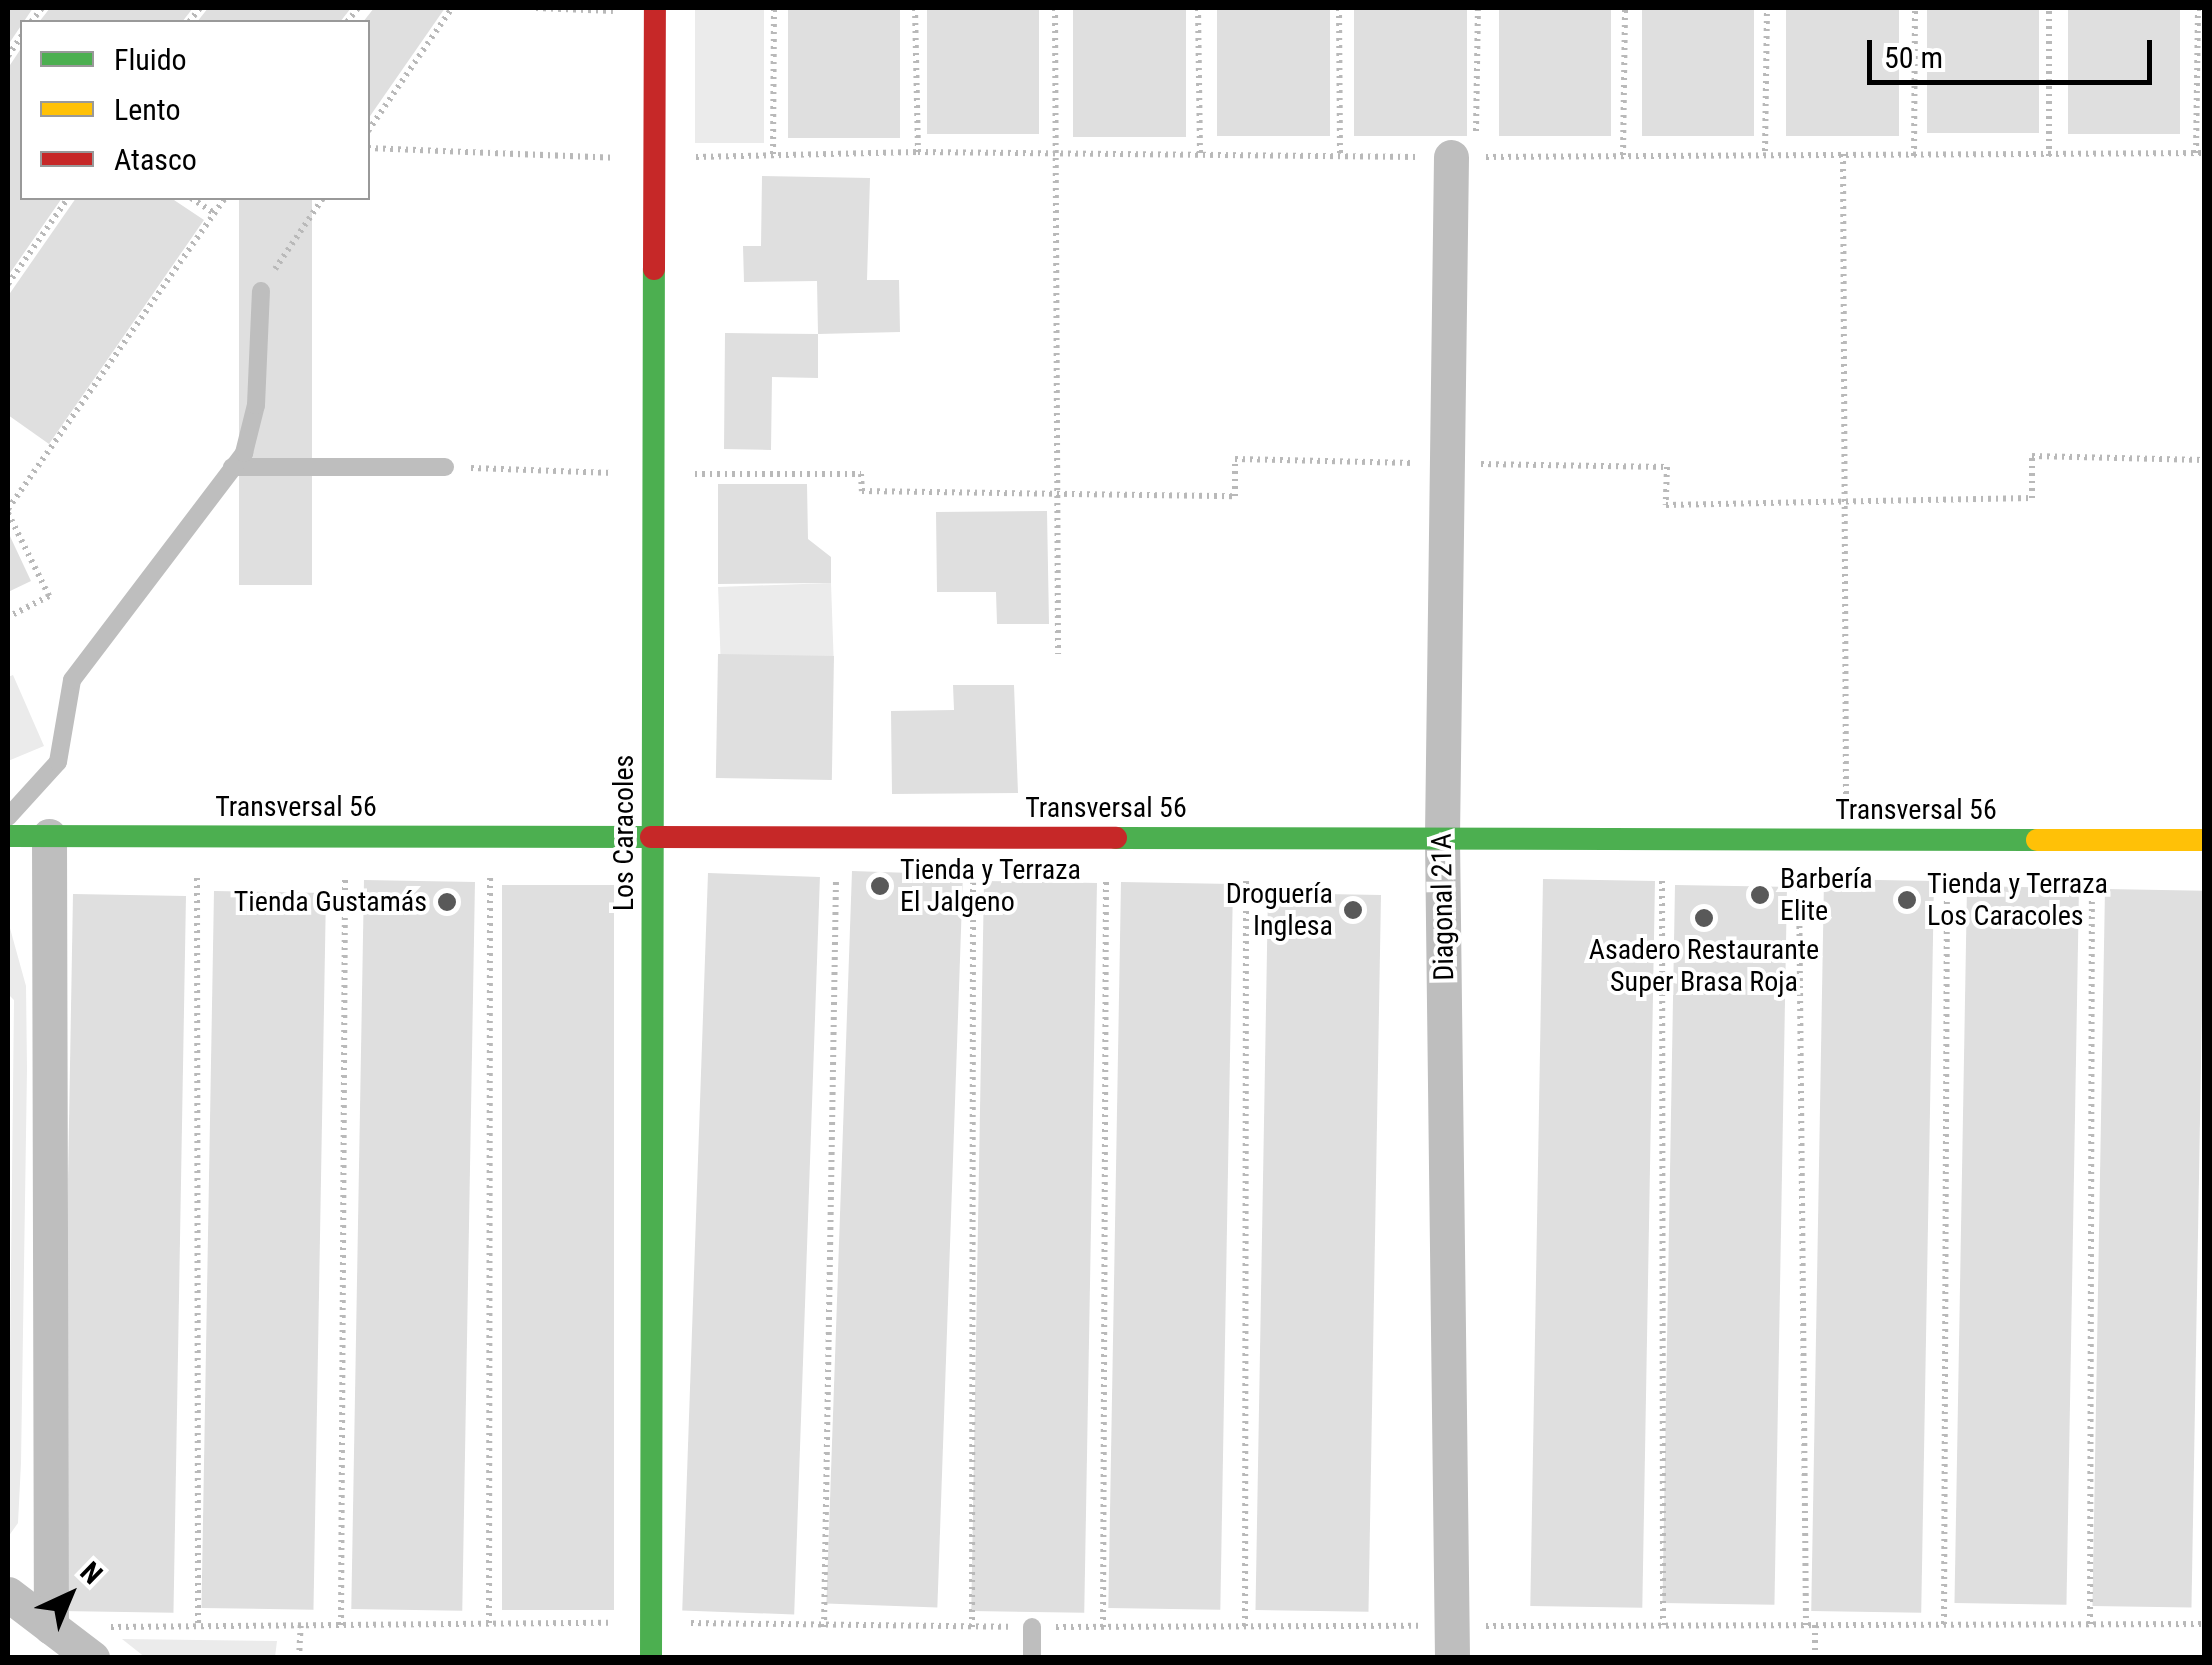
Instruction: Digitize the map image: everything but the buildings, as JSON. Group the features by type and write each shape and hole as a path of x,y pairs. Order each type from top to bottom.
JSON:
{"street":[{"name":"Los Caracoles","path":"652,1658 655,10"},
{"name":"Diagonal 21A","path":"1452,1658 1442,839 1463,157"},
{"name":"Transversal 56","path":"8,836 2204,840"},
{"path":"49,836 51,1628"},
{"path":"8,1594 92,1658"}],"lane":[{"path":"8,818 58,762 72,680 252,436 261,291"},
{"path":"232,467 445,467"},
{"path":"1032,1627 1032,1658"}],"path":[{"path":"370,128 452,8"},
{"path":"536,8 655,10"},
{"path":"773,154 774,8"},
{"path":"915,8 918,152"},
{"path":"1055,8 1058,654"},
{"path":"1198,8 1200,154"},
{"path":"1340,8 1340,155"},
{"path":"1463,157 1478,8"},
{"path":"1624,155 1625,8"},
{"path":"1766,151 1767,8"},
{"path":"1914,156 1915,8"},
{"path":"2049,8 2049,157"},
{"path":"370,148 653,159 918,152 1463,157 1766,151 2049,157 2200,153 2198,8"},
{"path":"1843,154 1846,840"},
{"path":"8,284 67,200"},
{"path":"194,200 214,214"},
{"path":"8,616 49,596 8,511 224,200"},
{"path":"261,291 322,200"},
{"path":"445,467 652,474 861,474 862,492 1235,496 1235,459 1667,467 1666,505 2032,498 2032,456 2204,460"},
{"path":"198,837 198,1626"},
{"path":"341,1625 345,837"},
{"path":"489,1623 490,837"},
{"path":"824,1627 836,838"},
{"path":"972,1627 973,838"},
{"path":"1103,1627 1106,838"},
{"path":"1245,1626 1246,839"},
{"path":"1662,839 1664,1626"},
{"path":"1799,840 1810,1625 1815,1658"},
{"path":"1944,1624 1948,840"},
{"path":"2090,1624 2092,840"},
{"path":"51,1628 651,1622"},
{"path":"300,1658 302,1625"}],"shaded area":[{"path":"695,8 764,8 764,143 695,143"},
{"path":"831,583 834,656 721,660 718,587"},
{"path":"13,675 44,746 8,761 8,677"},
{"path":"8,921 26,986 27,1069 21,1463 18,1523 8,1537 14,1000 8,994"},
{"path":"122,1639 277,1641 275,1657 146,1658"}],"traffic: fast":[{"path":"651,1658 654,269"},
{"path":"8,836 651,837"},
{"path":"1116,838 2037,840"}],"traffic: slow":[{"path":"2037,840 2204,840"}],"traffic: jam":[{"path":"654,269 655,8"},
{"path":"651,837 1116,838"}],"place":[{"name":"Tienda y Terraza El Jalgeno","path":"880,886"},
{"name":"Barbería Elite","path":"1760,895"},
{"name":"Tienda y Terraza Los Caracoles","path":"1907,900"},
{"name":"Tienda Gustamás","path":"447,902"},
{"name":"Droguería Inglesa","path":"1353,910"},
{"name":"Asadero Restaurante Super Brasa Roja","path":"1704,918"}]}
